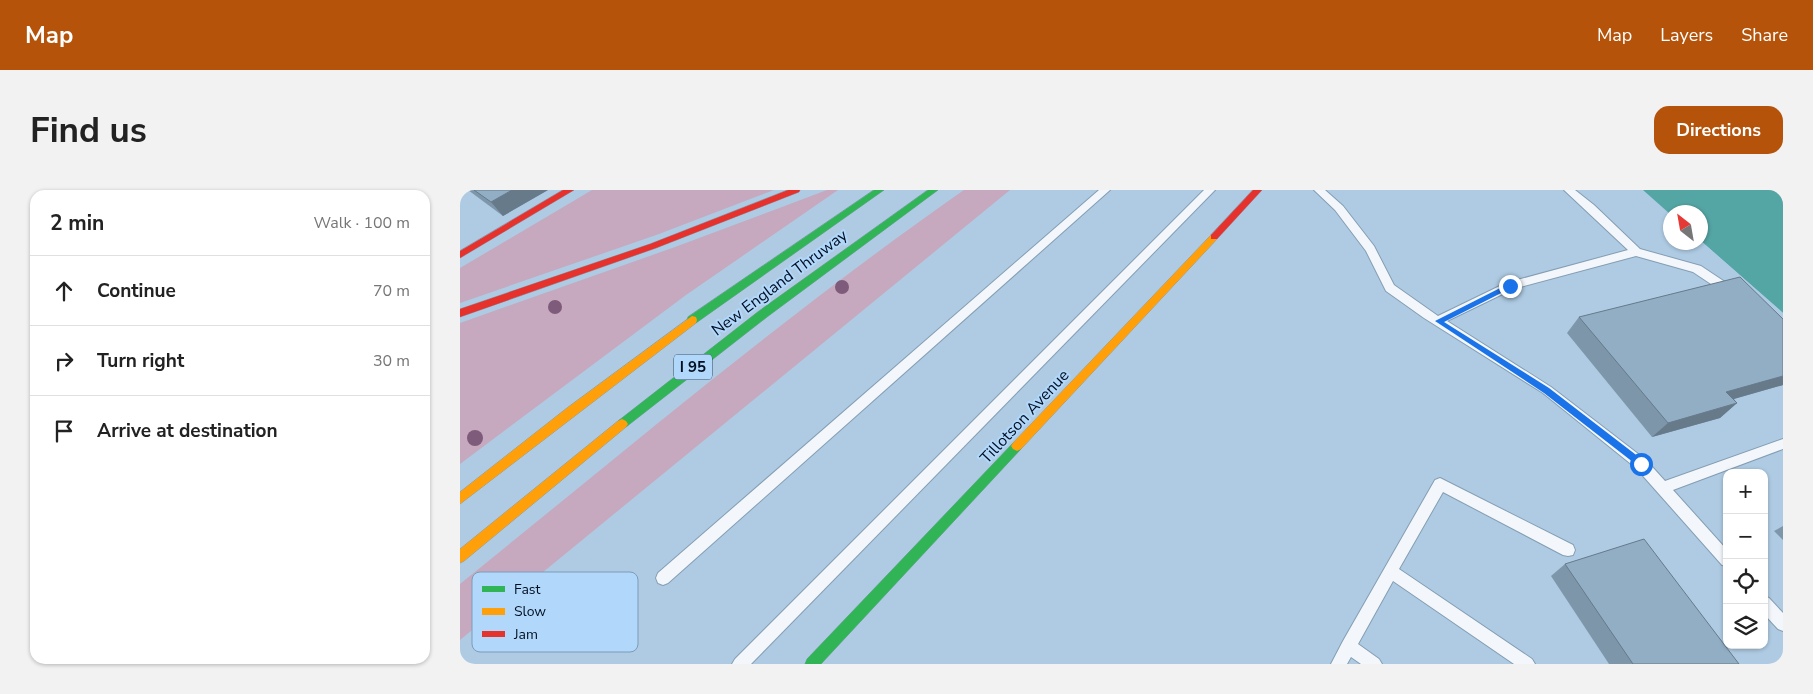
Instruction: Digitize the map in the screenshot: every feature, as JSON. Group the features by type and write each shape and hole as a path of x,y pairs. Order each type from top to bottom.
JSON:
{"main road":[{"path":"460,256 570,190"},
{"path":"460,313 653,246 796,190"},
{"name":"New England Thruway","path":"460,499 571,411 691,320 880,190"},
{"name":"New England Thruway","path":"460,557 590,449 695,366 816,274 934,190"},
{"name":"Tillotson Avenue","path":"812,664 1258,190"}],"lane":[{"path":"663,578 1105,190"},
{"path":"740,664 1210,190"},
{"path":"1319,190 1339,208 1370,249 1390,288 1438,321 1547,390 1641,464 1726,559"},
{"path":"1569,190 1590,207 1636,252 1697,269 1741,301"},
{"path":"1438,321 1510,286 1636,252"},
{"path":"1662,488 1783,444"},
{"path":"1339,664 1440,484 1568,550"},
{"path":"1390,571 1527,664"},
{"path":"1765,604 1783,624"},
{"path":"1348,646 1374,664"}],"shaded area":[{"path":"592,190 774,190 659,234 460,303 460,268"},
{"path":"827,190 838,190 686,295 460,464 460,323 675,247"},
{"path":"964,190 1010,190 543,572 475,572 771,333 899,236"},
{"path":"1643,190 1783,190 1783,313 1708,247 1708,205 1663,205 1663,208"},
{"path":"472,574 472,630 460,640 460,584"}],"pier":[{"path":"1708,247 1783,313 1783,315 1708,250"}],"building":[{"path":"474,190 512,190 491,202"},
{"path":"1740,277 1783,319 1783,376 1726,392 1737,403 1668,423 1579,317"},
{"path":"1644,539 1723,643 1723,649 1728,649 1739,664 1633,664 1565,564"}],"traffic: fast":[{"path":"692,320 880,190"},
{"path":"622,424 763,314 934,190"},
{"path":"812,664 1017,446"}],"traffic: slow":[{"path":"1017,446 1214,237"},
{"path":"460,499 571,411 692,320"},
{"path":"460,557 622,424"}],"traffic: jam":[{"path":"460,255 570,190"},
{"path":"460,313 653,246 796,190"},
{"path":"1214,237 1258,190"}],"route":[{"path":"1510,286 1438,321 1547,390 1641,464"}]}
